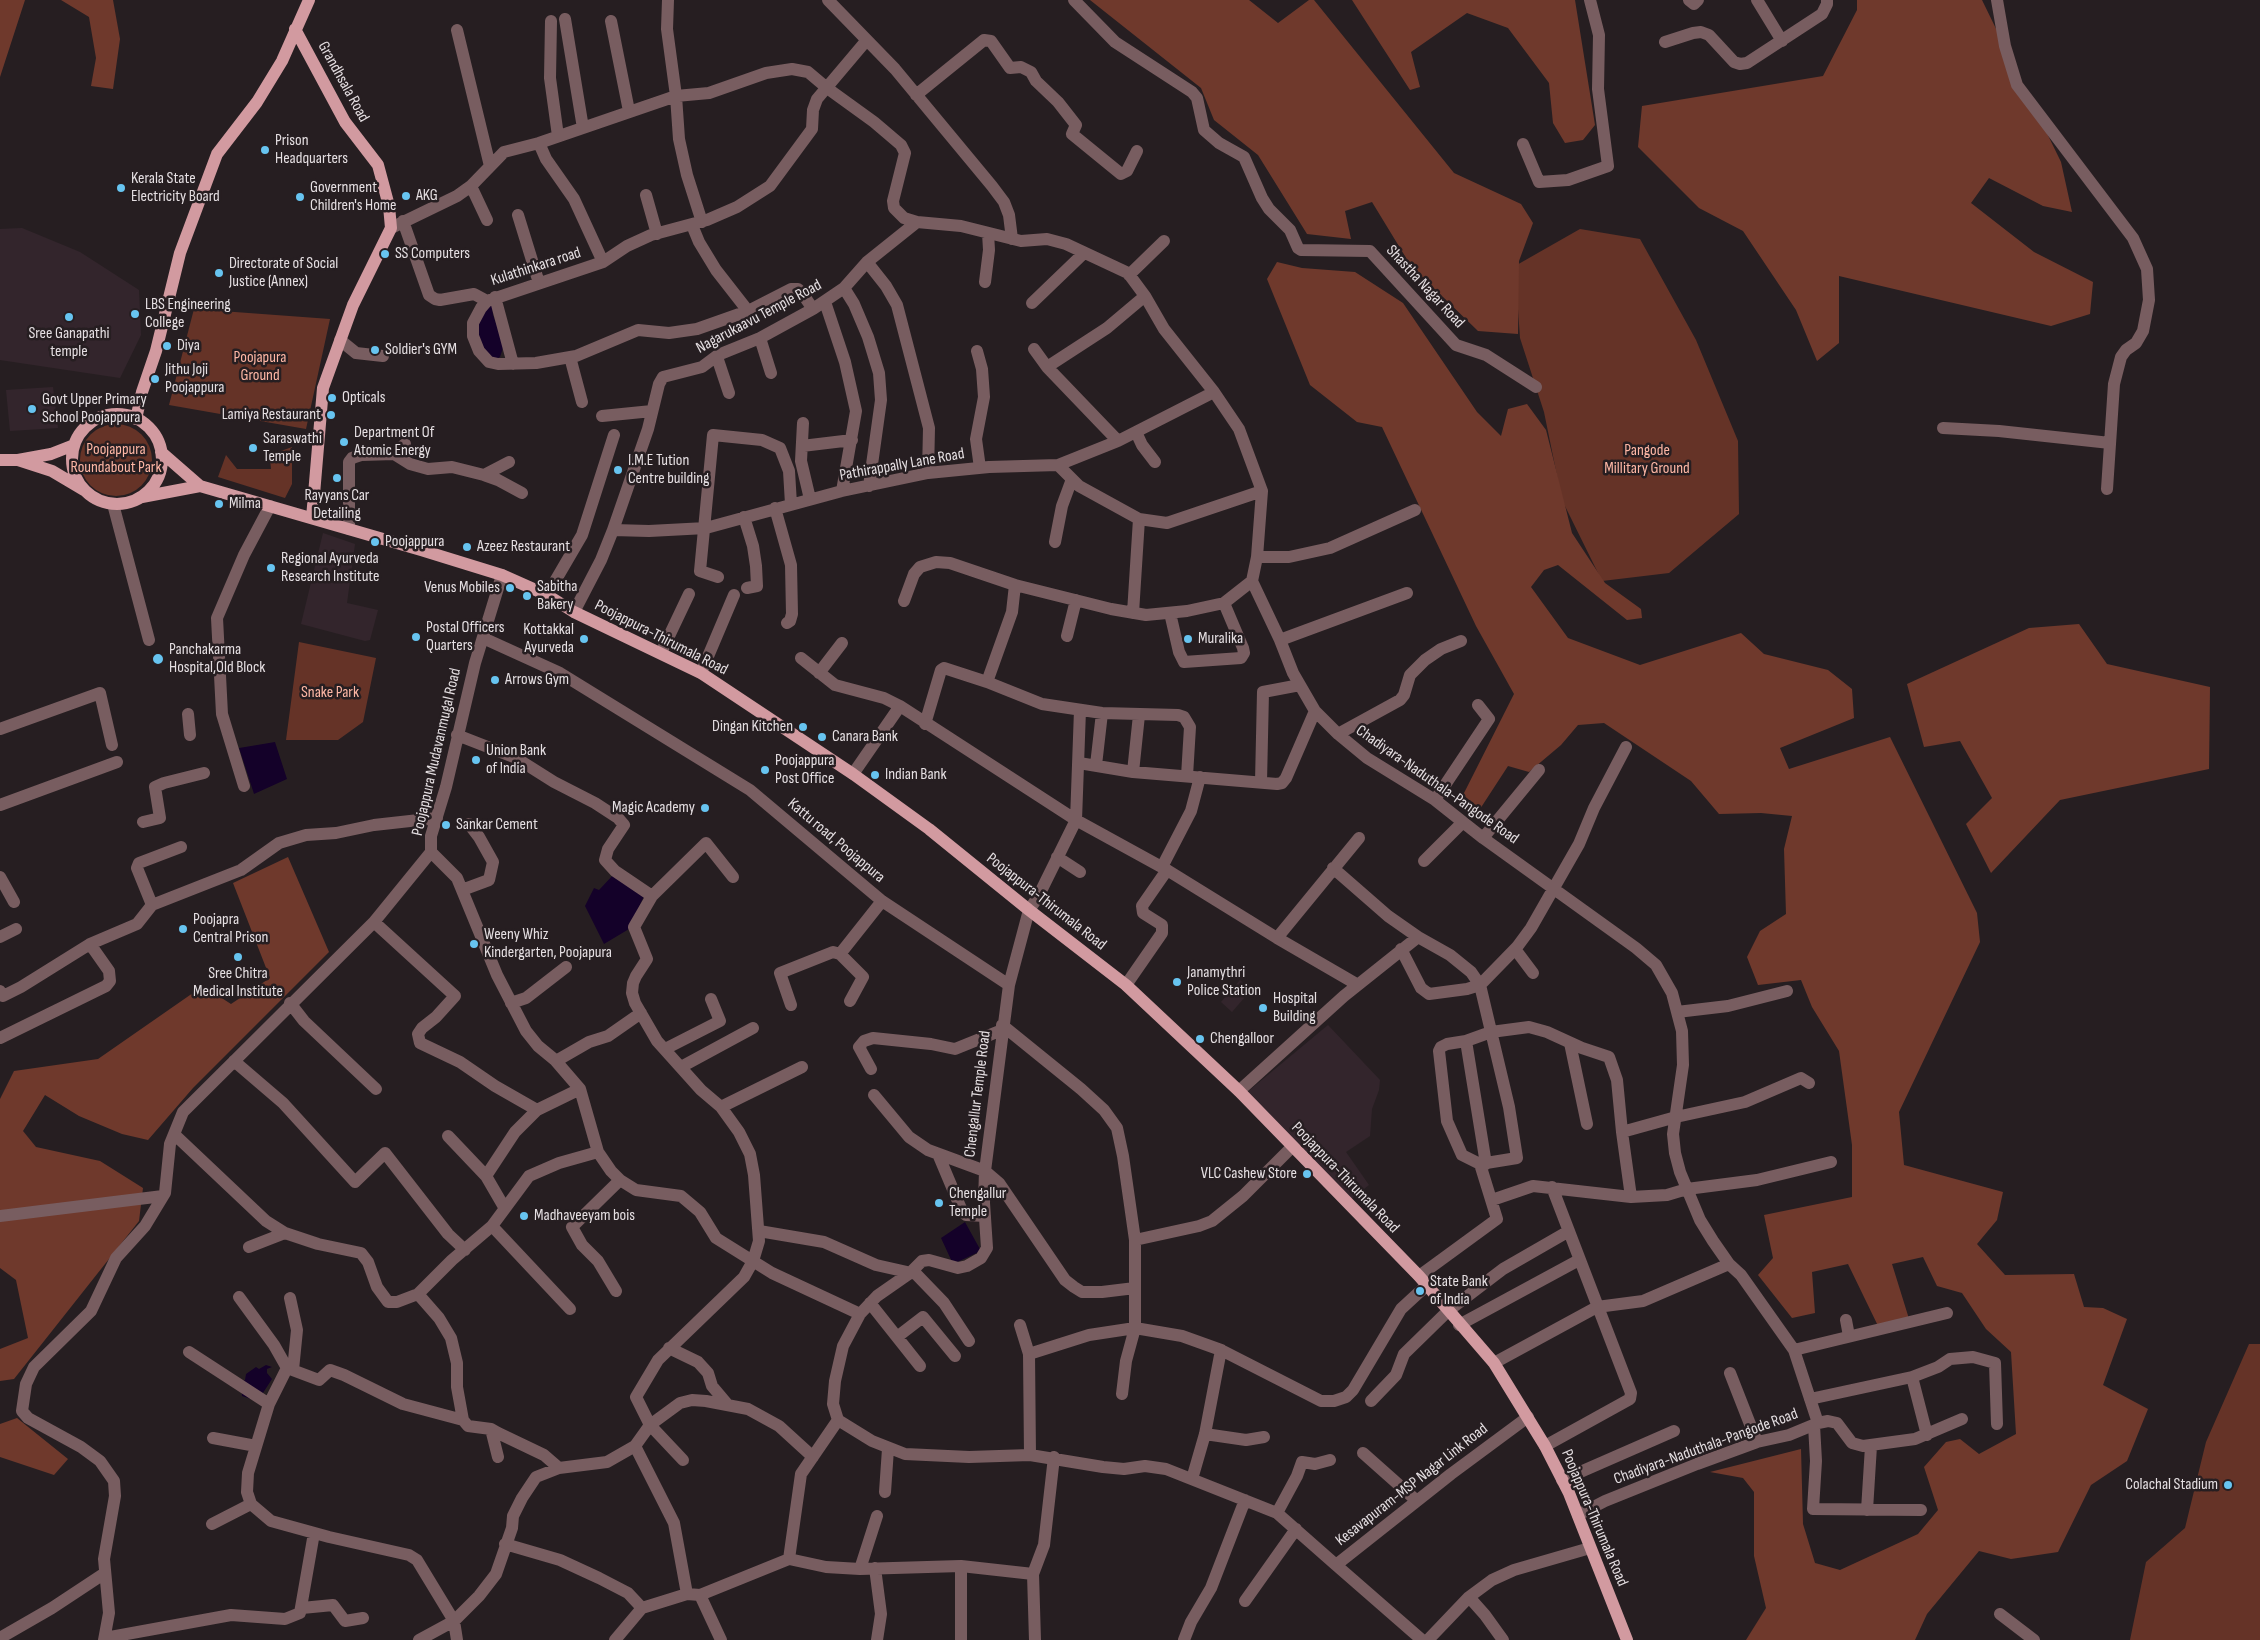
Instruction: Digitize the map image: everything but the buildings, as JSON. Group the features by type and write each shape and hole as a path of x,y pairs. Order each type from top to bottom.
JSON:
{"main road":[{"path":"136,419 142,392 156,351 180,253 217,154 259,99 282,61 309,0"},
{"name":"Grandhsala Road","path":"295,29 345,122 378,165 389,206 391,228"},
{"path":"312,518 323,388 353,306 391,228"},
{"path":"18,460 52,471 88,493 100,500 114,504 128,503 141,497 151,489 158,478 161,466 161,452 157,439 149,428 126,415 113,414 89,424 80,434 74,445 72,458 74,471 79,483 88,493"},
{"path":"0,460 18,460 51,454 74,445"},
{"path":"161,452 200,486"},
{"path":"141,497 200,486"},
{"name":"Poojappura-Thirumala Road","path":"200,486 502,575 547,595 574,612 701,673 853,774 929,829 1126,985 1239,1091 1423,1280 1459,1325 1494,1363 1545,1446 1562,1480 1578,1514 1627,1640"}],"street":[{"path":"668,0 667,29 676,96 679,138 697,223 698,242 716,270 748,311"},
{"path":"828,0 866,41 874,47 916,95 1004,202 1009,215 1012,239"},
{"name":"Shastha Nagar Road","path":"1074,0 1115,42 1192,92 1197,98 1204,130 1214,140 1244,156 1262,198 1269,209 1290,230 1298,248 1301,250 1370,251 1456,345 1486,355 1536,387"},
{"path":"1523,144 1538,182 1568,180 1608,166 1598,89 1599,35 1590,0"},
{"path":"1689,0 1694,4 1698,0"},
{"path":"1757,0 1782,41"},
{"path":"1665,42 1701,32 1709,35 1734,62 1740,64 1747,63 1822,14 1827,0"},
{"path":"1997,0 2005,46 2017,85 2133,238 2147,269 2149,300 2143,331 2136,343 2126,350 2121,357 2116,371 2107,489"},
{"path":"565,19 583,128"},
{"path":"551,21 550,78 558,136"},
{"path":"611,21 629,111"},
{"path":"456,30 490,166"},
{"path":"916,95 984,40 991,41 1010,68 1021,67 1031,72 1036,81 1058,102 1076,124 1072,134 1121,174 1127,171 1137,151"},
{"name":"Kulathinkara road","path":"814,309 798,289 791,289 748,311 686,332 653,333 638,330 570,357 536,363 498,364 489,362 479,352 473,336 473,324 480,308 491,299 602,262 627,246 657,234 697,223 737,207 770,186 812,129 813,110 817,100 866,41"},
{"path":"391,228 457,196 471,186 504,152 539,143 676,96 708,93 766,73 792,69 808,72 901,145 904,153 893,201 894,208 904,218 917,222 960,226 1021,241 1047,239 1084,253 1129,275 1145,296 1164,329 1214,392 1239,429 1262,491 1257,557 1252,581 1224,603 1170,613 1146,615 1015,586 950,563 936,562 920,567 914,574 904,601"},
{"path":"539,143 555,173 574,199 602,262"},
{"path":"471,186 487,220"},
{"path":"646,195 657,234"},
{"path":"518,215 539,283"},
{"path":"403,221 429,295 440,300 474,294 491,299 513,364"},
{"name":"Nagarukaavu Temple Road","path":"574,612 614,530 648,429 663,376 702,367 732,348 760,338 814,309 844,288 867,262 917,222"},
{"path":"985,282 989,250 988,233"},
{"path":"1129,275 1164,241"},
{"path":"1032,303 1084,253"},
{"path":"867,262 886,286 897,304 929,428 928,473"},
{"path":"844,288 854,304 868,337 880,373 881,400 869,486"},
{"path":"1047,367 1107,328 1145,296"},
{"path":"825,302 830,311 845,362 856,410 842,491"},
{"path":"760,338 770,373"},
{"path":"340,340 356,352 383,356"},
{"path":"1034,349 1047,367 1118,441"},
{"path":"977,351 982,369 984,397 976,439 980,468"},
{"path":"570,357 582,402"},
{"path":"716,357 728,393"},
{"name":"Pathirappally Lane Road","path":"614,530 648,531 706,528 842,491 928,473 980,468 1058,465 1118,441 1214,392"},
{"path":"602,416 652,411"},
{"path":"803,423 801,461 810,499"},
{"path":"1943,428 1999,431 2110,443"},
{"path":"1136,432 1142,445 1155,462"},
{"path":"547,595 582,535 614,435"},
{"path":"718,576 700,571 706,528 712,435 762,440 780,448 790,471 792,504"},
{"path":"802,446 852,440"},
{"path":"394,454 405,444"},
{"path":"349,529 349,462 352,458 361,455 394,454 410,464 428,469 452,467 498,480 522,493"},
{"path":"484,475 509,462"},
{"path":"1058,465 1079,486 1139,519 1168,523 1262,491"},
{"path":"1055,542 1062,506 1072,480"},
{"path":"114,504 149,640"},
{"path":"244,786 222,714 217,618 244,555 270,506"},
{"path":"775,508 791,565 792,614 790,621 787,623"},
{"path":"1257,557 1289,556 1330,548 1415,510"},
{"path":"744,517 753,546 757,586 747,588"},
{"path":"1133,613 1139,519"},
{"name":"Poojappura Mudavanmugal Road","path":"104,1639 109,1613 104,1558 115,1496 114,1481 100,1461 81,1447 28,1418 22,1411 26,1384 34,1367 91,1311 116,1258 145,1226 163,1196 170,1144 183,1112 290,1003 374,922 431,852 431,836 483,638 502,575"},
{"name":"Chadiyara-Naduthala-Pangode Road","path":"1252,581 1300,685 1315,710 1338,734 1367,758 1435,800 1483,838 1636,948 1656,965 1672,993 1682,1031 1683,1065 1673,1134 1675,1153 1687,1189 1700,1220 1729,1264 1741,1275 1794,1350 1816,1424 1789,1435 1757,1442 1604,1501 1578,1514"},
{"path":"988,682 1012,612 1015,586"},
{"path":"1280,640 1407,592"},
{"path":"661,653 689,594"},
{"path":"701,673 734,595"},
{"path":"1067,636 1076,600"},
{"path":"1170,613 1179,652 1184,662 1241,658 1244,653 1224,603"},
{"name":"Kattu road, Poojappura","path":"483,638 560,673 750,790 882,901 1009,985"},
{"path":"1338,734 1400,700 1404,695 1410,675 1425,660 1461,641"},
{"path":"819,672 842,643"},
{"path":"801,658 835,685 884,698 900,706 925,724 1076,820 1164,868 1277,938 1358,985"},
{"path":"925,724 941,670 944,668 988,682 1042,704 1102,713 1178,715 1187,721 1190,727 1187,776"},
{"path":"1261,782 1263,692 1300,685"},
{"path":"0,729 100,693 112,745"},
{"path":"1435,800 1489,719 1478,705"},
{"path":"853,774 900,706"},
{"path":"1076,820 1080,710"},
{"path":"1079,763 1133,772 1282,783 1315,710"},
{"path":"1096,765 1102,713"},
{"path":"188,714 190,735"},
{"path":"1133,772 1138,714"},
{"path":"457,735 516,758 618,818 624,825 608,850 605,860 615,871 652,896"},
{"path":"1401,949 1421,988 1429,994 1466,989 1480,985 1515,950 1531,928 1579,844 1594,808 1626,747"},
{"path":"0,805 117,762"},
{"path":"1483,838 1539,770"},
{"path":"143,822 160,818 155,787 204,773"},
{"path":"1126,985 1162,933 1162,925 1143,913 1142,906 1164,868 1191,812 1200,777"},
{"path":"1,995 90,944 137,924 152,904 241,870 279,843 306,835 336,833 374,825 437,818"},
{"name":"Chengallur Temple Road","path":"910,1273 922,1261 929,1260 958,1268 967,1266 981,1258 987,1248 984,1216 985,1171 1009,985 1029,910 1038,897 1076,820"},
{"path":"1424,861 1463,822"},
{"path":"462,890 489,880 493,862 479,837 469,824"},
{"path":"1277,938 1359,838"},
{"path":"684,1460 650,1425 636,1396 658,1360 710,1312 744,1277 753,1261 759,1241 759,1231 750,1154 739,1132 721,1107 702,1090 657,1041 632,993 636,976 647,959 634,927 652,896 706,842 733,877"},
{"path":"152,904 137,868 139,863 181,847"},
{"path":"431,852 457,878 497,975 526,1031 538,1046 556,1061 580,1090 598,1152 611,1171 620,1180 636,1190 681,1196 700,1212 716,1238 772,1273 860,1314"},
{"path":"1057,858 1080,872"},
{"path":"1333,868 1388,916 1418,937 1450,954 1471,972 1480,985 1491,1032 1509,1107 1517,1158 1483,1164 1462,1156 1445,1109 1441,1047 1491,1032 1529,1028 1547,1032 1570,1043 1609,1057 1617,1080 1631,1197"},
{"path":"0,877 14,902"},
{"path":"840,954 882,901"},
{"path":"374,922 455,996 422,1028 418,1034 420,1043 460,1062 495,1086 537,1110"},
{"path":"0,937 16,929"},
{"path":"1239,1091 1358,985 1418,937"},
{"path":"0,1038 106,986 110,981 109,971 90,944"},
{"path":"1515,950 1533,973"},
{"path":"791,1004 780,972 833,952 840,954 863,977 850,1001"},
{"path":"511,1004 526,998 566,967"},
{"path":"1677,1012 1728,1006 1787,991"},
{"path":"665,1050 720,1020 711,999"},
{"path":"290,1003 304,1021 376,1089"},
{"path":"556,1061 589,1042 608,1036 641,1013"},
{"path":"681,1067 753,1028"},
{"path":"871,1069 859,1047 864,1041 873,1038 931,1044 955,1049 1002,1028 1081,1089 1104,1110 1116,1128 1123,1156 1135,1240 1135,1328 1126,1361 1122,1394"},
{"path":"1029,1354 1089,1335 1135,1328 1182,1336 1221,1350 1321,1401 1334,1401 1346,1397 1353,1390 1400,1309 1423,1280 1497,1219 1483,1164 1466,1041"},
{"path":"1570,1043 1587,1124"},
{"path":"234,1061 283,1103 355,1182 385,1153 448,1234 465,1250"},
{"path":"721,1107 802,1067"},
{"path":"1622,1132 1676,1116 1745,1102 1801,1078 1809,1083"},
{"path":"486,1176 515,1132 537,1110 580,1090"},
{"path":"874,1095 909,1137 928,1150 985,1171 999,1183 1065,1280 1074,1287 1082,1292 1102,1292 1135,1288"},
{"path":"175,1135 266,1221 285,1233 318,1244 362,1253 368,1262 377,1287 388,1302 397,1302 418,1294 452,1260 492,1226 504,1207 529,1176 559,1163 598,1152"},
{"path":"448,1136 486,1176 504,1207"},
{"path":"1135,1240 1200,1226 1212,1221 1244,1196 1292,1147"},
{"path":"938,1154 962,1211 966,1215 984,1216"},
{"path":"1492,1200 1533,1186 1631,1197 1667,1195 1687,1189 1757,1180 1831,1162"},
{"path":"616,1291 598,1261 582,1245 572,1227 620,1180"},
{"path":"1545,1446 1630,1399 1629,1385 1597,1307 1552,1187"},
{"path":"0,1216 163,1196"},
{"path":"492,1226 570,1309"},
{"path":"759,1231 824,1242 876,1265 916,1274 944,1303 969,1341"},
{"path":"1371,1401 1396,1376 1404,1354 1448,1311 1503,1269 1568,1231"},
{"path":"249,1247 285,1233"},
{"path":"1459,1325 1579,1260"},
{"path":"1494,1363 1597,1307 1643,1301 1729,1264"},
{"path":"910,1273 870,1303 860,1314 843,1346 835,1381 833,1404 838,1420 888,1449 906,1454 940,1456 1030,1455 1117,1468 1145,1466 1166,1469 1276,1513 1336,1565"},
{"path":"418,1294 439,1318 451,1338 457,1363 457,1387 463,1420 468,1426 491,1429 544,1456 559,1468"},
{"path":"239,1298 290,1369 319,1380 330,1370 344,1374 402,1404 463,1420"},
{"path":"290,1298 297,1330 290,1369 269,1404 248,1473 247,1492 251,1504 271,1521 409,1555 417,1560 454,1621 457,1640"},
{"path":"870,1303 920,1366"},
{"path":"1794,1350 1947,1313"},
{"path":"897,1337 923,1317 955,1356"},
{"path":"1846,1320 1849,1336"},
{"path":"1020,1325 1029,1354 1030,1455"},
{"path":"670,1348 698,1362 708,1373 712,1386 728,1406"},
{"path":"1192,1479 1205,1434 1221,1350"},
{"path":"189,1352 269,1404"},
{"path":"1810,1399 1912,1377 1938,1367 1950,1359 1973,1357 1994,1363 1997,1424"},
{"path":"1730,1373 1757,1442"},
{"path":"1912,1377 1927,1435"},
{"path":"419,1640 454,1621 480,1596 496,1574 512,1528 513,1516 536,1477 559,1468 607,1462 635,1446 650,1425 672,1407 686,1401 706,1401 748,1409 779,1426 813,1457"},
{"name":"Kesavapuram-MSP Nagar Link Road","path":"1422,1640 1336,1565 1528,1417"},
{"path":"1921,1510 1813,1509 1816,1424 1828,1421 1838,1424 1852,1443 1871,1446 1915,1439 1962,1419"},
{"path":"789,1559 801,1474 838,1420"},
{"path":"491,1429 498,1457"},
{"path":"1562,1480 1674,1431"},
{"path":"1205,1434 1246,1440 1264,1438"},
{"path":"213,1438 256,1446"},
{"path":"635,1446 674,1523 693,1595 721,1640"},
{"path":"1867,1510 1871,1446"},
{"path":"885,1492 888,1449"},
{"path":"1363,1453 1417,1501"},
{"path":"1035,1640 1033,1574 1044,1545 1054,1458"},
{"path":"1276,1513 1297,1476 1302,1462 1315,1464 1330,1460"},
{"path":"1184,1640 1191,1622 1211,1588 1245,1500"},
{"path":"212,1524 251,1504"},
{"path":"860,1569 877,1516"},
{"path":"1245,1601 1296,1530"},
{"path":"104,1639 231,1615 285,1619 300,1613 314,1533"},
{"path":"505,1544 560,1560 599,1578 628,1593 642,1608"},
{"path":"1428,1640 1469,1597 1492,1580 1514,1570 1590,1548"},
{"path":"615,1640 642,1608 693,1595 789,1559 826,1567 860,1569 961,1566 1033,1574"},
{"path":"961,1566 961,1640"},
{"path":"875,1568 881,1614 877,1640"},
{"path":"0,1638 52,1608 106,1573"},
{"path":"1469,1597 1485,1614 1504,1640"},
{"path":"302,1608 333,1605 345,1621 363,1618"},
{"path":"2000,1614 2034,1640"}],"shaded area":[{"path":"0,0 25,0 0,77"},
{"path":"61,0 113,0 120,39 113,89 91,86 96,58 89,17"},
{"path":"1090,0 1249,0 1278,23 1309,0 1314,0 1454,173 1521,204 1533,223 1519,261 1518,334 1478,331 1411,266 1372,202 1345,211 1351,239 1307,234 1258,155 1214,120 1201,88"},
{"path":"1352,0 1575,0 1595,125 1583,140 1565,143 1553,123 1549,83 1508,28 1467,13 1411,52 1420,87 1410,90"},
{"path":"1857,0 1982,0 2061,162 2072,212 2043,206 1989,178 1971,203 2034,252 2093,282 2090,314 2051,326 1839,276 1839,343 1817,361 1796,310 1743,231 1699,208 1638,147 1642,106 1823,76 1857,10"},
{"path":"22,228 80,252 139,290 141,335 120,378 0,360 0,229"},
{"path":"1277,262 1302,268 1355,272 1403,303 1477,412 1501,436 1508,409 1527,404 1546,430 1572,533 1605,583 1641,609 1642,618 1627,620 1558,565 1544,570 1531,587 1568,638 1640,665 1741,633 1764,654 1828,670 1852,689 1854,718 1780,748 1789,769 1890,737 1977,913 1980,942 1899,1112 1904,1165 2003,1192 1997,1220 1977,1244 2005,1275 2074,1274 2084,1307 2103,1308 2127,1319 2103,1385 2148,1409 2127,1461 2091,1485 2058,1552 2011,1559 1979,1551 1927,1614 1915,1640 1746,1640 1766,1608 1754,1556 1754,1492 1743,1478 1710,1472 1801,1449 1803,1524 1815,1563 1840,1570 1918,1534 1938,1510 1924,1467 1946,1442 1960,1439 1979,1454 2016,1434 2011,1352 1986,1329 1962,1293 1937,1286 1923,1257 1892,1264 1910,1322 1880,1330 1848,1264 1812,1272 1815,1313 1792,1318 1758,1275 1773,1258 1764,1215 1852,1197 1852,1145 1839,1051 1812,1007 1801,980 1758,985 1747,957 1760,931 1786,914 1784,849 1792,816 1761,813 1719,814 1691,781 1604,723 1578,725 1561,745 1529,772 1508,766 1480,809 1463,795 1514,694 1476,626 1382,427 1357,422 1310,385 1267,279"},
{"path":"482,306 492,306 493,315 504,345 500,357 496,359 485,357 473,331"},
{"name":"Govt Upper Primary School Poojappura","path":"53,387 58,428 10,431 6,390"},
{"path":"323,533 355,544 347,603 378,610 370,640 365,641 301,624"},
{"path":"2079,624 2107,664 2210,687 2209,769 2060,800 1991,873 1966,824 1992,798 1960,741 1924,747 1907,684 2029,628"},
{"path":"275,742 287,779 254,794 239,748"},
{"path":"288,857 329,952 193,1088 148,1140 122,1134 79,1116 45,1095 23,1131 36,1147 100,1161 143,1188 139,1221 14,1379 0,1381 0,1349 28,1338 16,1280 0,1268 0,1099 14,1071 98,1059 203,986 231,1004 270,978 233,883"},
{"path":"614,874 644,896 629,929 604,944 585,906 594,888 599,890"},
{"path":"1240,980 1251,990 1232,1012 1221,1002"},
{"path":"1328,1025 1380,1080 1379,1090 1372,1109 1370,1136 1346,1152 1369,1185 1350,1200 1245,1094"},
{"path":"965,1222 981,1251 953,1264 941,1238"},
{"path":"266,1365 272,1367 267,1369 267,1373 272,1379 261,1396 254,1400 242,1396 241,1382 245,1380 246,1374 256,1367 259,1369"},
{"path":"17,1418 68,1459 54,1475 0,1457 0,1424"}],"green space":[{"name":"Pangode Millitary Ground","path":"1580,229 1640,239 1696,340 1738,441 1739,514 1669,573 1602,581 1562,500 1544,412 1520,338 1515,266"},
{"name":"Poojapura Ground","path":"194,309 330,319 306,429 169,405"},
{"name":"Poojappura Roundabout Park","path":"116,424 136,430 146,440 152,460 146,480 136,490 116,496 96,490 86,480 80,460 86,440 96,430"},
{"path":"292,447 292,484 285,498 218,477 226,455 237,469 271,469 270,458 278,452"},
{"name":"Snake Park","path":"299,642 376,658 363,722 338,740 286,740"},
{"name":"Colachal Stadium","path":"2249,1344 2260,1344 2260,1640 2130,1640 2146,1562 2185,1528 2206,1442"}],"place":[{"name":"Prison Headquarters","path":"265,150"},
{"name":"Kerala State Electricity Board","path":"121,188"},
{"name":"AKG","path":"406,196"},
{"name":"Government Children's Home","path":"300,197"},
{"name":"SS Computers","path":"385,254"},
{"name":"Directorate of Social Justice (Annex)","path":"219,273"},
{"name":"LBS Engineering College","path":"135,314"},
{"name":"Sree Ganapathi temple","path":"69,317"},
{"name":"Diya","path":"167,346"},
{"name":"Soldier's GYM","path":"375,350"},
{"name":"Jithu Joji Poojappura","path":"155,379"},
{"name":"Opticals","path":"332,398"},
{"name":"Govt Upper Primary School Poojappura","path":"32,409"},
{"name":"Lamiya Restaurant","path":"331,415"},
{"name":"Department Of Atomic Energy","path":"344,442"},
{"name":"Saraswathi Temple","path":"253,448"},
{"name":"I.M.E Tution Centre building","path":"618,470"},
{"name":"Rayyans Car Detailing","path":"337,478"},
{"name":"Milma","path":"219,504"},
{"name":"Poojappura","path":"375,542"},
{"name":"Azeez Restaurant","path":"467,547"},
{"name":"Regional Ayurveda Research Institute","path":"271,568"},
{"name":"Venus Mobiles","path":"510,588"},
{"name":"Sabitha Bakery","path":"527,596"},
{"name":"Postal Officers Quarters","path":"416,637"},
{"name":"Kottakkal Ayurveda","path":"584,639"},
{"name":"Muralika","path":"1188,639"},
{"name":"Panchakarma Hospital,Old Block","path":"158,659"},
{"name":"Arrows Gym","path":"495,680"},
{"name":"Dingan Kitchen","path":"803,727"},
{"name":"Canara Bank","path":"822,737"},
{"name":"Union Bank of India","path":"476,760"},
{"name":"Poojappura Post Office","path":"765,770"},
{"name":"Indian Bank","path":"875,775"},
{"name":"Magic Academy","path":"705,808"},
{"name":"Sankar Cement","path":"446,825"},
{"name":"Poojapra Central Prison","path":"183,929"},
{"name":"Weeny Whiz Kindergarten, Poojapura","path":"474,944"},
{"name":"Sree Chitra Medical Institute","path":"238,957"},
{"name":"Janamythri Police Station","path":"1177,982"},
{"name":"Hospital Building","path":"1263,1008"},
{"name":"Chengalloor","path":"1200,1039"},
{"name":"VLC Cashew Store","path":"1307,1174"},
{"name":"Chengallur Temple","path":"939,1203"},
{"name":"Madhaveeyam bois","path":"524,1216"},
{"name":"State Bank of India","path":"1420,1291"},
{"name":"Colachal Stadium","path":"2228,1485"}]}
